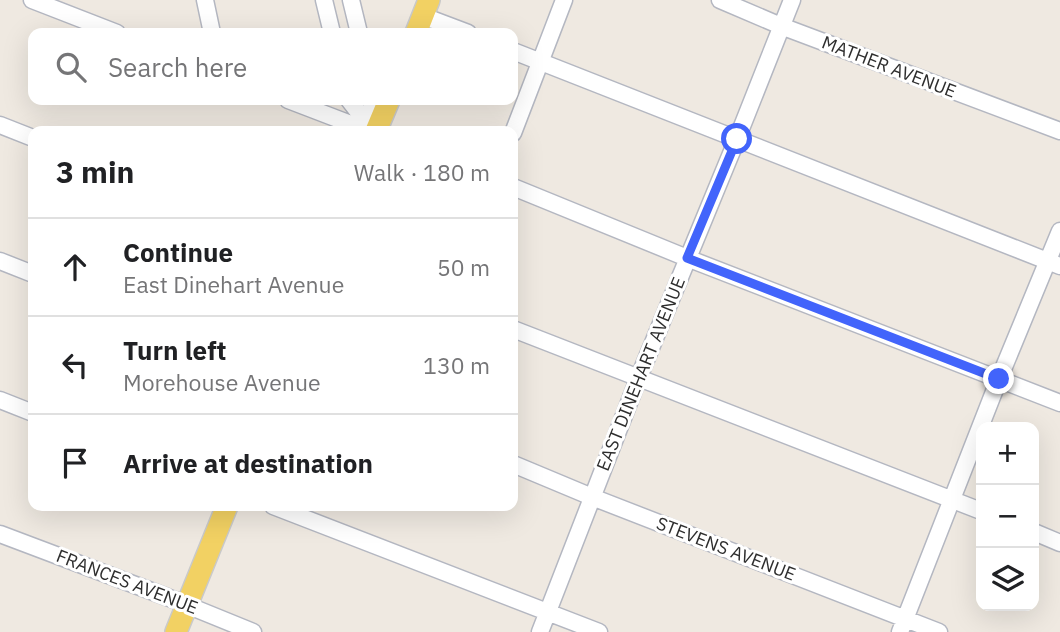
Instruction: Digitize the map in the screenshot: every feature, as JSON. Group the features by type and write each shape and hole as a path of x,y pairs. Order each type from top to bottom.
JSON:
{"main road":[{"path":"376,126 386,105"},
{"path":"176,632 225,511"}],"street":[{"path":"32,0 104,28"},
{"path":"205,0 211,28"},
{"path":"324,0 331,28"},
{"path":"351,0 358,28"},
{"path":"516,126 564,0"},
{"name":"MATHER AVENUE","path":"720,0 781,26 1060,131"},
{"name":"EAST DINEHART AVENUE","path":"540,632 639,377 792,0"},
{"path":"423,16 455,28"},
{"path":"518,53 1054,264"},
{"path":"302,105 359,126"},
{"path":"353,105 369,126"},
{"path":"371,105 373,126"},
{"path":"0,125 28,136"},
{"path":"518,189 687,258 1060,402"},
{"path":"902,625 999,379 1054,264 1060,230"},
{"path":"0,261 28,272"},
{"path":"518,330 976,509"},
{"path":"0,400 28,411"},
{"name":"STEVENS AVENUE","path":"518,466 902,625 939,632"},
{"path":"286,511 598,632"},
{"name":"FRANCES AVENUE","path":"0,534 253,632"},
{"path":"1039,534 1060,542"}],"route":[{"path":"737,139 687,258 999,379"}]}
